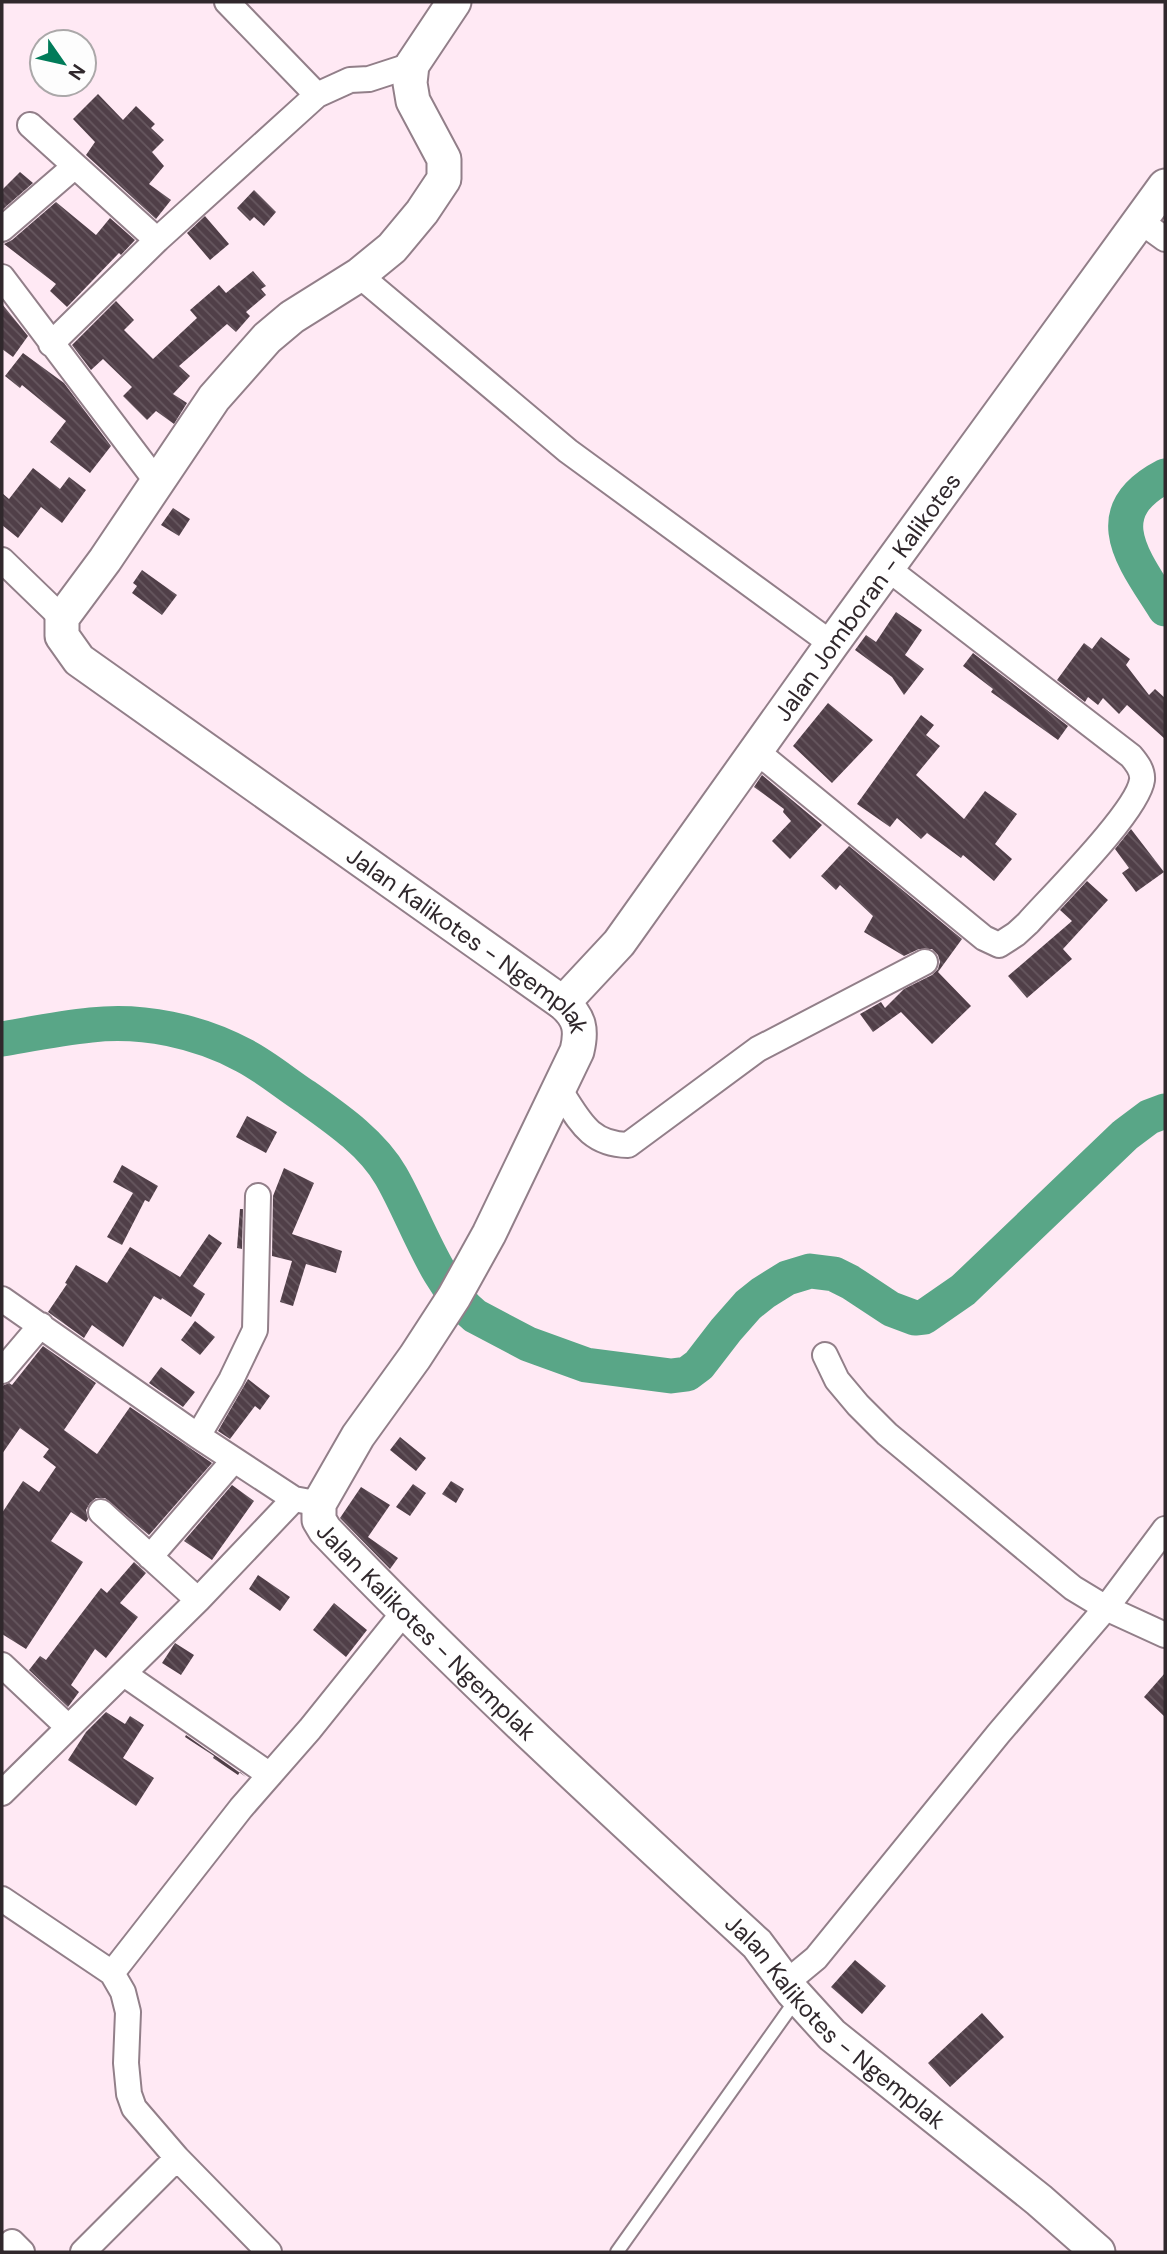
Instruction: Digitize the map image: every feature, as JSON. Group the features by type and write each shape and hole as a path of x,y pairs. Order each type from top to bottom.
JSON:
{"street":[{"path":"226,2 317,95"},
{"path":"2,560 62,618 214,398 267,338 292,317 359,275 392,247 408,229 444,178 444,159 413,101 412,65 454,2"},
{"path":"51,344 157,240 317,95 350,80 369,79 412,65"},
{"path":"30,125 157,240"},
{"path":"2,229 75,166"},
{"name":"Jalan Jomboran - Kalikotes","path":"563,1003 619,943 887,568 1153,230 1165,187"},
{"path":"359,275 568,451 832,644"},
{"path":"2,277 158,482"},
{"path":"755,750 984,937 999,945 1028,923 1119,822 1138,794 1142,780 1142,772 1132,756 887,568"},
{"name":"Jalan Kalikotes - Ngemplak","path":"62,618 62,636 79,660 563,1003 577,1016 580,1036 577,1051 489,1234 454,1297 415,1357 307,1502 318,1520 404,1612 498,1705 757,1944 832,2035 1018,2183 1098,2252"},
{"path":"559,1089 586,1130 604,1142 628,1145 758,1049 925,962"},
{"path":"198,1436 231,1380 255,1330 258,1196"},
{"path":"2,1299 234,1460 307,1502 198,1600 2,1793"},
{"path":"2,1371 41,1325"},
{"path":"825,1355 837,1380 887,1434 1073,1587 1106,1608 1165,1636"},
{"path":"150,1557 234,1460"},
{"path":"101,1512 198,1600"},
{"path":"793,1990 999,1733 1106,1608 1165,1529"},
{"path":"112,1973 241,1808 310,1729 404,1612"},
{"path":"2,1665 68,1727"},
{"path":"124,1674 270,1775"},
{"path":"2,1899 112,1973 123,1992 128,2012 126,2063 134,2108 177,2158 269,2252"},
{"path":"83,2252 177,2158"}],"lane":[{"path":"617,2252 793,1990"}],"building":[{"path":"98,94 123,120 136,106 155,124 151,128 164,140 152,152 164,166 149,184 171,200 156,219 86,155 95,142 73,119 94,98 98,98"},
{"path":"20,172 33,183 2,210 2,190"},
{"path":"254,190 276,212 264,226 254,217 250,221 237,208"},
{"path":"56,202 96,235 110,218 135,240 67,307 50,291 56,284 4,244"},
{"path":"205,216 229,244 210,260 187,233"},
{"path":"253,271 266,286 261,289 266,295 246,312 250,316 236,332 227,324 179,366 190,376 173,394 187,403 174,424 156,411 147,420 123,396 132,387 103,359 91,370 72,345 116,301 134,320 124,330 153,359 197,318 190,310 219,285 226,293"},
{"path":"2,304 28,336 13,357 2,349"},
{"path":"23,353 64,383 111,446 90,473 50,442 66,421 22,385 20,388 5,376"},
{"path":"33,468 60,489 69,477 86,490 62,523 41,507 18,538 2,525 2,493 9,499"},
{"path":"173,508 190,519 179,536 161,525"},
{"path":"142,570 177,595 162,615 132,593 137,586 133,583"},
{"path":"896,612 922,630 905,655 924,669 904,695 892,677 855,650 866,635 876,642"},
{"path":"1101,637 1130,659 1126,665 1149,695 1155,689 1165,698 1165,739 1127,705 1119,714 1103,698 1098,705 1088,697 1085,702 1057,680 1084,643 1092,649"},
{"path":"973,653 1068,726 1058,740 991,692 993,689 963,666"},
{"path":"828,703 873,740 832,783 793,746"},
{"path":"921,715 934,725 926,735 940,746 916,775 964,819 985,791 1017,814 995,844 1012,859 994,881 963,855 961,858 927,833 921,839 897,818 890,827 857,804"},
{"path":"762,775 822,825 790,859 772,841 791,821 783,812 784,809 754,787"},
{"path":"1131,829 1164,872 1136,892 1122,873 1129,868 1115,849"},
{"path":"849,846 962,939 938,972 971,1006 932,1044 901,1012 873,1032 860,1014 881,1002 885,1008 904,989 932,975 940,962 932,949 919,949 904,956 864,932 873,916 840,885 836,890 821,876"},
{"path":"1087,881 1108,900 1063,949 1072,959 1027,998 1008,976 1072,921 1060,910"},
{"path":"247,1116 277,1132 266,1153 236,1137"},
{"path":"122,1165 158,1186 149,1202 145,1200 122,1245 107,1237 133,1193 113,1182"},
{"path":"284,1168 314,1183 292,1234 342,1251 336,1273 306,1264 293,1306 280,1302 292,1261 272,1256 273,1196"},
{"path":"240,1209 243,1209 242,1249 237,1248"},
{"path":"209,1234 222,1243 193,1286 205,1294 191,1317 162,1298 161,1300 154,1296 123,1347 92,1325 84,1338 48,1312 76,1265 107,1283 130,1247 180,1277"},
{"path":"195,1321 215,1337 200,1355 181,1340"},
{"path":"43,1346 96,1383 64,1430 97,1454 130,1407 212,1463 149,1535 105,1498 96,1498 90,1503 86,1510 86,1522 71,1512 51,1541 83,1562 26,1649 2,1634 2,1513 23,1481 39,1492 56,1467 43,1457 49,1449 20,1428 2,1454 2,1386 9,1383 12,1385"},
{"path":"161,1367 195,1392 183,1407 149,1383"},
{"path":"248,1379 270,1396 260,1410 255,1406 230,1439 218,1431"},
{"path":"400,1437 426,1458 416,1471 390,1450"},
{"path":"451,1481 464,1489 456,1503 442,1494"},
{"path":"413,1484 426,1493 410,1516 396,1507"},
{"path":"232,1485 254,1501 212,1560 184,1541"},
{"path":"361,1487 390,1505 368,1537 398,1558 390,1569 340,1518"},
{"path":"134,1562 146,1573 120,1603 138,1617 106,1658 95,1649 71,1685 79,1692 68,1707 29,1670 40,1656 46,1660 101,1588 107,1593"},
{"path":"258,1575 290,1597 280,1611 249,1589"},
{"path":"334,1603 367,1630 346,1657 313,1630"},
{"path":"175,1643 194,1655 181,1675 162,1663"},
{"path":"1165,1673 1165,1717 1144,1697"},
{"path":"106,1712 125,1724 130,1716 144,1725 123,1758 154,1778 136,1806 68,1760 86,1732"},
{"path":"186,1735 240,1773 238,1775 213,1758 214,1756 185,1737"},
{"path":"855,1960 886,1986 862,2014 831,1987"},
{"path":"982,2013 1004,2037 950,2087 928,2063"}],"waterway":[{"path":"1165,476 1143,490 1131,506 1126,522 1127,538 1133,556 1165,609"},
{"path":"2,1039 80,1026 130,1024 190,1034 245,1056 330,1114 374,1153 391,1176 449,1287 475,1316 528,1344 586,1365 671,1376 687,1374 699,1365 748,1305 763,1293 787,1278 810,1271 834,1274 891,1309 915,1318 924,1317 963,1290 1125,1135 1149,1117 1165,1111"}]}
